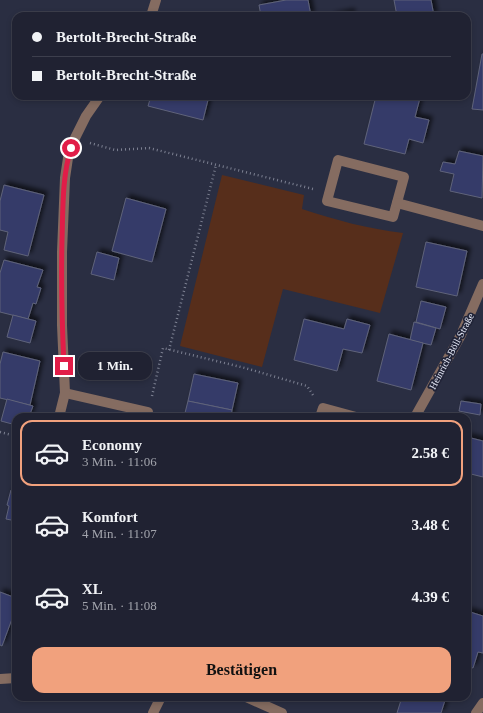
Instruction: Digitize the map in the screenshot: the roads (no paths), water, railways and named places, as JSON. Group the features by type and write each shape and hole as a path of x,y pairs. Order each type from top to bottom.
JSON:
{"street":[{"path":"152,12 156,0"},
{"path":"60,413 65,393 62,324 62,220 65,178 68,158 74,138 86,116 97,100"},
{"path":"338,160 404,177 397,203 393,217 327,201 338,160"},
{"path":"397,203 483,226"},
{"name":"Heinrich-Böll-Straße","path":"417,413 461,335 483,284"},
{"path":"65,393 140,413"},
{"path":"0,679 12,678"},
{"path":"153,713 159,701"},
{"path":"255,701 282,713"},
{"path":"476,713 483,703"}]}
